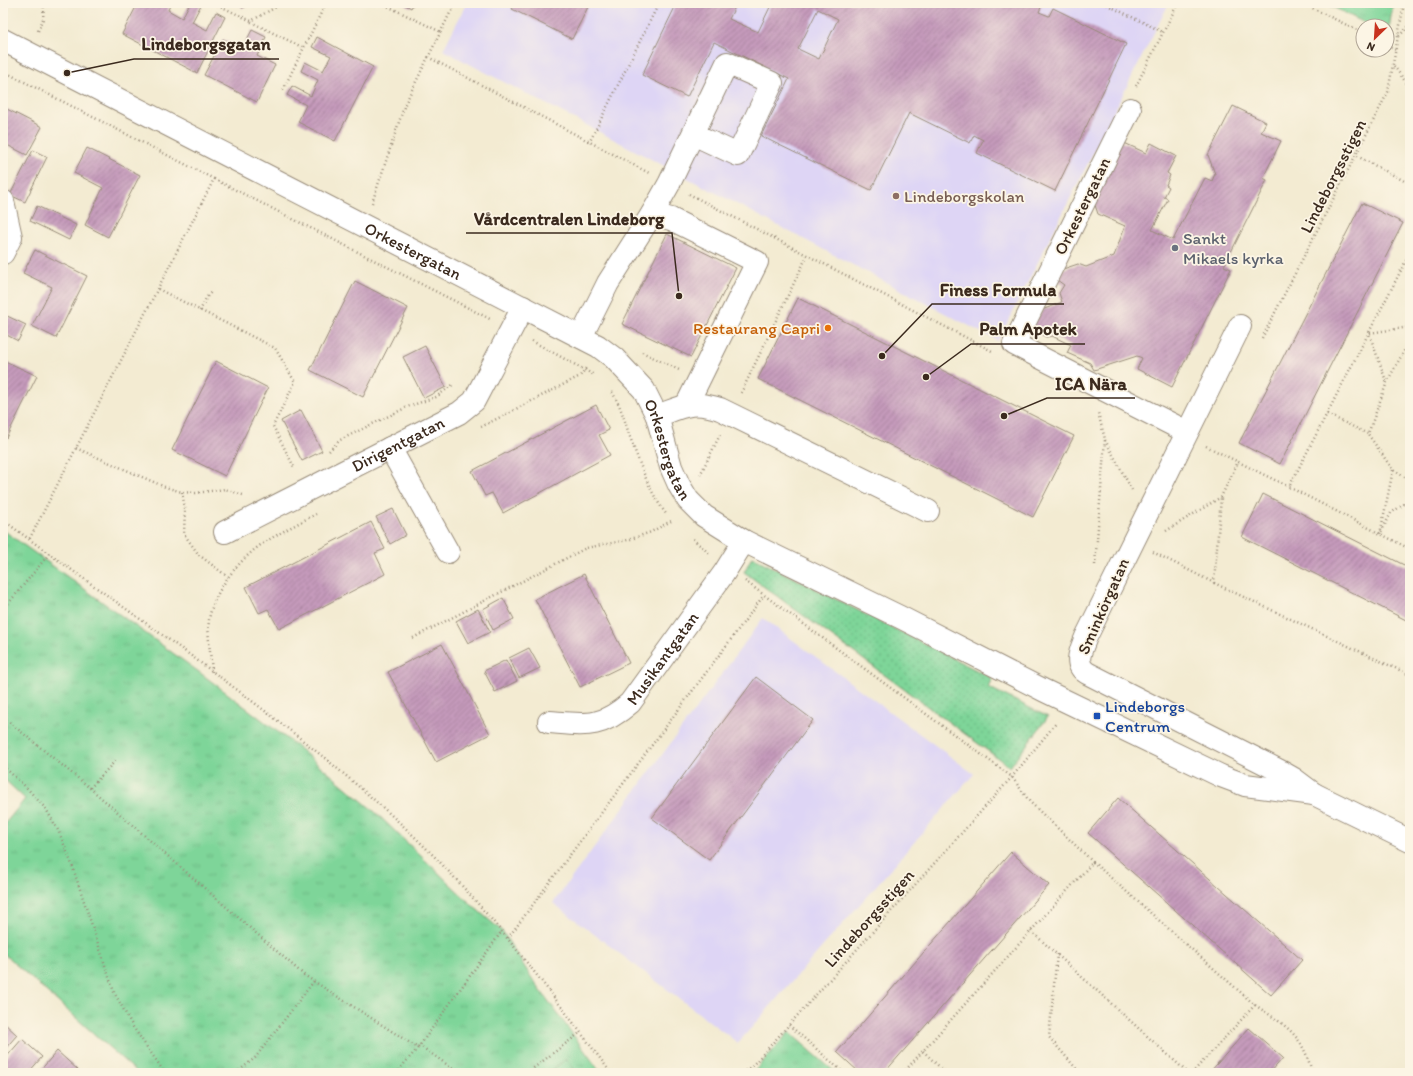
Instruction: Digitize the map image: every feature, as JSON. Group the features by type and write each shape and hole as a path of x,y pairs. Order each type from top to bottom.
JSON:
{"street":[{"name":"Orkestergatan","path":"3,40 598,346 614,358 644,390 657,416 671,467 688,500 704,516 744,541 900,617 1045,691 1221,776 1245,785 1314,794"},
{"name":"Orkestergatan","path":"1130,109 1014,344 1183,439"},
{"path":"581,337 608,283 652,214 669,184 693,134"},
{"path":"3,201 11,237 3,253"},
{"path":"652,214 671,219 757,262 687,404"},
{"name":"Dirigentgatan","path":"225,532 459,413 474,401 523,307"},
{"name":"Sminkörgatan","path":"1240,326 1086,637 1079,655 1081,669 1294,779 1314,794 1410,841"},
{"path":"657,416 687,404 704,404 720,409 928,511"},
{"path":"390,448 448,552"},
{"name":"Musikantgatan","path":"549,722 584,725 615,716 630,703 727,568 744,541"}],"path":[{"path":"214,3 304,48"},
{"path":"251,22 283,3"},
{"path":"283,90 326,3"},
{"path":"381,3 441,32"},
{"path":"354,250 364,226 405,104 456,3"},
{"path":"590,143 659,3"},
{"path":"1103,3 1163,32"},
{"path":"1302,3 1355,30"},
{"name":"Lindeborgsstigen","path":"1261,340 1357,156 1388,92 1404,3"},
{"path":"1398,37 1410,25"},
{"path":"428,57 818,261"},
{"path":"1393,66 1410,88"},
{"path":"3,71 511,330 596,375"},
{"path":"1357,156 1410,184"},
{"path":"29,540 214,179"},
{"path":"1289,487 1410,253"},
{"path":"739,399 807,256"},
{"path":"158,289 276,348 295,382 273,426 295,469"},
{"path":"200,311 206,298 212,291"},
{"path":"1369,333 1410,327"},
{"path":"1369,333 1386,382"},
{"path":"1368,434 1386,382 1410,340"},
{"path":"477,429 580,376 588,364"},
{"path":"325,453 340,440 407,407 436,397 458,382"},
{"path":"610,390 621,407 643,472 654,494 678,526"},
{"path":"1098,412 1105,439 1157,537 1221,497"},
{"path":"1327,414 1368,434 1393,470 1410,480"},
{"path":"699,476 722,431"},
{"path":"1094,566 1105,439"},
{"path":"1203,452 1210,439"},
{"path":"1206,446 1410,549"},
{"path":"76,448 164,487 182,492 196,493 225,489 244,496"},
{"path":"1214,583 1221,497 1238,462"},
{"path":"289,472 301,465"},
{"path":"1380,534 1393,470"},
{"path":"182,492 185,508 184,534 199,555 228,577"},
{"path":"1380,534 1391,513 1410,500"},
{"path":"212,673 209,621 214,600 228,577 264,542 318,513"},
{"path":"3,520 212,673 327,760 391,815 444,867 508,938 611,1073"},
{"path":"413,638 586,548 640,536 673,520"},
{"path":"689,535 727,568 1012,777 1030,802 1093,862 1255,1005 1292,1032 1303,1045 1312,1073"},
{"path":"1150,551 1214,583 1410,675"},
{"path":"3,610 49,554"},
{"path":"508,938 764,595"},
{"path":"3,717 90,788 304,974 459,1073"},
{"path":"90,788 116,760"},
{"path":"3,766 26,787 46,809 59,832 71,862 114,992 133,1027 165,1073"},
{"name":"Lindeborgsstigen","path":"742,1073 752,1066 1012,777"},
{"path":"903,1073 1093,862"},
{"path":"396,1073 419,1047 502,931"},
{"path":"1031,931 1188,1073"},
{"path":"1057,954 1049,1036 1080,1073"},
{"path":"236,1073 255,1058 314,981"},
{"path":"1192,1073 1255,1005"},
{"path":"789,1025 844,1073"},
{"path":"527,1073 580,1032"},
{"path":"923,1051 946,1073"}],"shaded area":[{"name":"Lindeborgskolan","path":"467,3 1169,3 998,341 443,50"},
{"path":"763,618 974,774 738,1043 553,903"}],"green space":[{"path":"1325,3 1393,3 1391,18 1355,18"},
{"path":"3,530 199,672 294,744 374,811 474,907 502,931 533,980 601,1073 138,1073 3,953 3,826 25,799 3,778"},
{"path":"752,557 992,678 988,687 1048,717 1010,767 744,572"},
{"path":"789,1032 836,1073 753,1073"},
{"path":"566,1059 577,1073 548,1073"}],"building":[{"path":"138,3 154,3 158,5 159,3 171,3 168,10 182,18 190,3 197,3 201,5 192,22 207,30 216,12 225,17 197,73 122,34"},
{"path":"241,3 255,3 242,8"},
{"path":"402,3 414,3 411,8"},
{"path":"515,3 590,3 572,39 512,9"},
{"path":"677,3 737,3 729,19 758,32 772,3 1037,3 1042,5 1039,12 1049,16 1053,8 1126,44 1055,191 977,153 983,140 974,135 970,143 909,113 871,190 761,136 789,79 714,42 687,97 642,75","holes":["818,9 838,19 819,59 798,49"]},
{"path":"252,30 266,37 257,56 275,65 257,102 204,75 223,39 242,49"},
{"path":"317,37 373,67 335,141 298,122 306,105 287,95 292,86 311,96 318,80 301,71 305,62 323,71 331,56 312,47"},
{"name":"Sankt Mikaels kyrka","path":"1233,106 1266,122 1261,132 1281,141 1263,178 1267,180 1224,266 1231,269 1172,387 1137,369 1142,358 1137,356 1094,370 1090,363 1067,353 1071,345 1052,336 1046,337 1031,329 1042,310 1062,302 1059,293 1064,285 1057,280 1063,269 1078,264 1086,267 1114,256 1125,226 1098,214 1092,196 1120,141 1146,153 1151,143 1176,156 1167,173 1170,175 1166,185 1169,187 1164,197 1168,199 1152,230 1173,240 1205,178 1212,181 1215,174 1208,155"},
{"path":"3,107 42,127 27,155 3,143"},
{"path":"87,148 140,175 108,237 85,225 103,188 74,173"},
{"path":"33,150 47,157 25,202 10,195"},
{"path":"1362,203 1403,223 1280,464 1239,443"},
{"path":"37,206 76,225 69,240 30,221"},
{"path":"667,234 736,268 691,357 622,324"},
{"path":"35,250 87,276 56,338 32,326 52,287 23,273"},
{"path":"355,281 408,308 363,397 310,370"},
{"path":"798,298 1074,436 1033,517 758,379"},
{"path":"3,314 26,325 18,341 3,333"},
{"path":"425,346 446,387 424,398 403,357"},
{"path":"3,360 37,376 6,438 3,436"},
{"path":"216,361 268,388 225,476 172,450"},
{"path":"596,405 609,430 599,435 610,455 503,513 492,493 485,496 472,471"},
{"path":"301,410 322,451 302,461 281,421"},
{"path":"1263,494 1410,568 1410,622 1242,537"},
{"path":"393,509 406,535 390,544 376,517"},
{"path":"371,522 385,549 375,553 385,574 279,629 268,609 259,613 246,587"},
{"path":"584,574 629,663 580,687 535,599"},
{"path":"503,598 514,619 493,630 483,609"},
{"path":"478,609 490,632 468,643 456,621"},
{"path":"442,644 490,734 436,762 388,672"},
{"path":"529,648 540,668 519,678 509,658"},
{"path":"506,660 517,681 495,692 484,671"},
{"path":"756,677 813,720 709,860 652,818"},
{"path":"1118,798 1302,960 1271,995 1088,833"},
{"path":"1011,852 1049,885 884,1073 860,1073 837,1052"},
{"path":"3,1022 17,1035 3,1051"},
{"path":"1249,1028 1283,1058 1270,1073 1209,1073"},
{"path":"22,1039 42,1057 28,1073 4,1073 3,1061"},
{"path":"57,1051 78,1070 76,1073 38,1073"}],"place":[{"name":"Lindeborgsgatan","path":"67,73"},
{"name":"Lindeborgskolan","path":"896,196"},
{"name":"Sankt Mikaels kyrka","path":"1175,248"},
{"name":"Vårdcentralen Lindeborg","path":"679,296"},
{"name":"Restaurang Capri","path":"828,328"},
{"name":"Finess Formula","path":"882,356"},
{"name":"Palm Apotek","path":"926,377"},
{"name":"ICA Nära","path":"1004,416"},
{"name":"Lindeborgs Centrum","path":"1097,716"}]}
